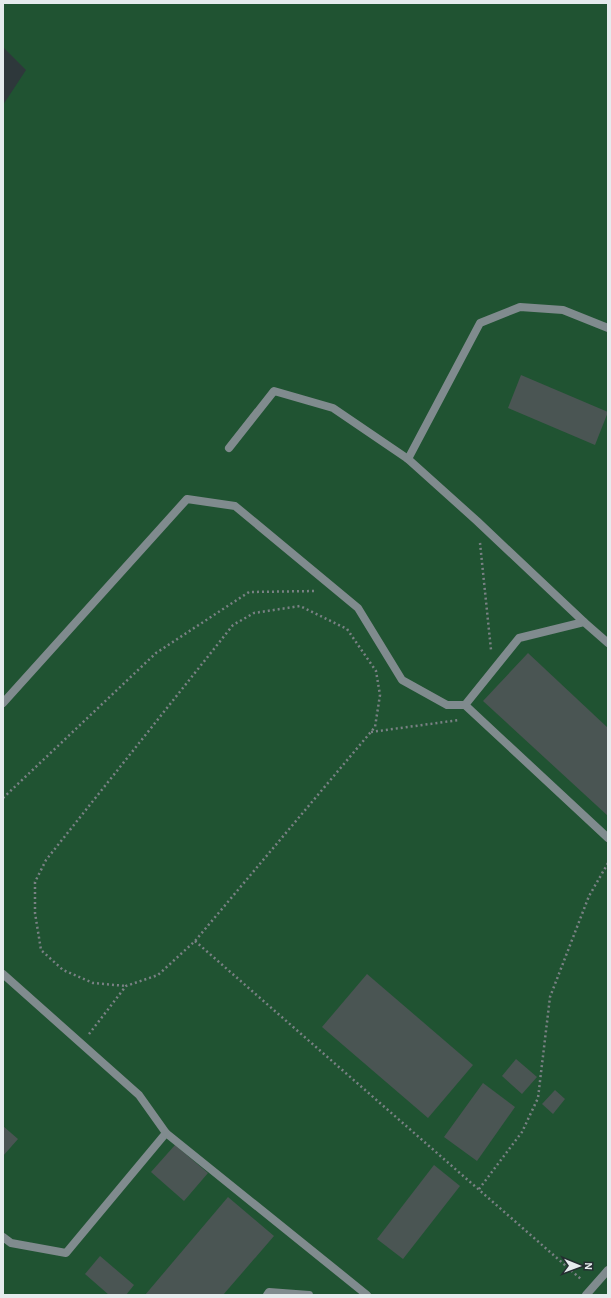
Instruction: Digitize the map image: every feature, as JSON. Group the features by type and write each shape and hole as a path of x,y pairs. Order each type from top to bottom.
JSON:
{"lane":[{"path":"408,459 480,323 520,307 564,310 608,328"},
{"path":"228,448 274,391 333,408 408,459 608,643"},
{"path":"3,703 187,499 235,506 358,608 402,680 448,705 465,705 608,838"},
{"path":"465,705 519,638 584,622"},
{"path":"3,974 139,1095 166,1133 367,1295"},
{"path":"3,1237 11,1243 66,1253 166,1133"},
{"path":"589,1292 608,1270"},
{"path":"267,1295 269,1292 309,1295"}],"path":[{"path":"477,521 493,670"},
{"path":"3,798 156,653 249,592 316,591 323,594"},
{"path":"300,606 347,629 376,671 380,695 375,727 196,941 158,975 126,986 93,983 63,970 41,950 35,913 35,882 46,860 233,625 254,613 300,606"},
{"path":"371,732 480,718"},
{"path":"479,1189 522,1132 538,1098 550,997 589,896 608,863"},
{"path":"196,941 479,1189 589,1292"},
{"path":"82,1044 126,986"}],"green space":[{"path":"3,3 608,3 608,1295 3,1295 3,105 26,70 3,47"}],"building":[{"path":"521,375 608,412 595,445 508,408"},
{"path":"528,653 608,728 608,816 483,701"},
{"path":"367,974 473,1065 428,1118 322,1027"},
{"path":"516,1059 537,1077 522,1094 502,1076"},
{"path":"483,1083 515,1107 477,1161 444,1137"},
{"path":"555,1090 565,1099 553,1114 542,1104"},
{"path":"3,1126 18,1139 3,1156"},
{"path":"175,1145 208,1173 184,1201 151,1172"},
{"path":"434,1165 460,1186 403,1259 377,1239"},
{"path":"228,1197 274,1236 223,1295 145,1295"},
{"path":"100,1256 134,1285 126,1295 109,1295 85,1274"}]}
